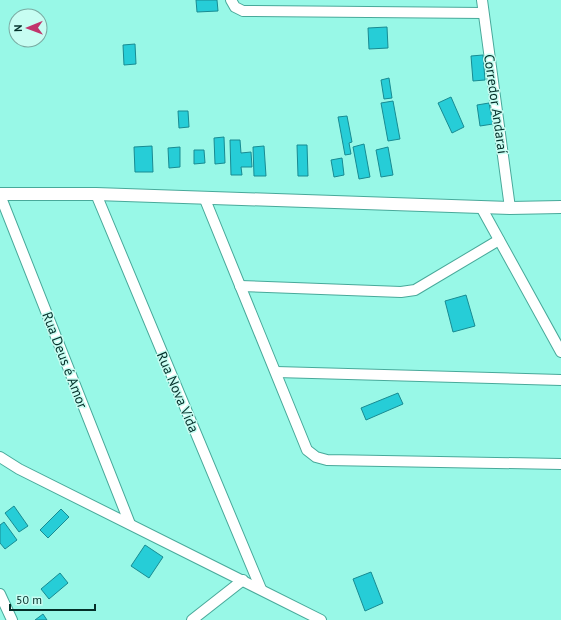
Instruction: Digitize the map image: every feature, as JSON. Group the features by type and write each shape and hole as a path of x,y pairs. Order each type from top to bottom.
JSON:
{"street":[{"path":"231,0 235,7 243,11 483,13"},
{"name":"Corredor Andaraí","path":"482,0 510,208"},
{"path":"0,195 96,194 510,208 561,207"},
{"name":"Rua Nova Vida","path":"96,194 261,589"},
{"name":"Rua Deus é Amor","path":"0,195 130,524"},
{"path":"204,197 307,450 316,457 327,460 561,464"},
{"path":"481,207 561,352"},
{"path":"240,286 401,292 415,290 499,240"},
{"path":"276,372 561,380"},
{"path":"0,457 19,469 261,589 320,620"},
{"path":"192,620 243,580"},
{"path":"0,594 12,620"}],"building":[{"path":"196,0 217,0 218,11 197,12"},
{"path":"387,27 388,48 369,49 368,28"},
{"path":"135,44 136,64 124,65 123,45"},
{"path":"483,55 485,80 473,81 471,56"},
{"path":"389,78 392,98 384,99 381,80"},
{"path":"451,97 464,127 452,133 438,103"},
{"path":"393,101 400,139 388,141 381,103"},
{"path":"489,103 493,124 480,126 477,105"},
{"path":"178,111 188,111 189,127 179,128"},
{"path":"347,116 352,142 349,143 351,154 345,155 338,117"},
{"path":"224,137 225,163 215,164 214,138"},
{"path":"230,140 240,140 241,153 251,152 252,167 241,167 242,175 231,175"},
{"path":"364,144 370,177 359,179 353,147"},
{"path":"297,145 307,145 308,176 298,176"},
{"path":"152,146 153,172 135,172 134,147"},
{"path":"264,146 266,176 254,176 253,147"},
{"path":"180,147 180,167 169,168 168,148"},
{"path":"388,147 393,175 381,177 376,150"},
{"path":"194,150 204,150 205,163 194,164"},
{"path":"342,158 344,175 334,177 331,160"},
{"path":"466,295 475,326 453,332 445,301"},
{"path":"398,393 403,404 366,420 361,408"},
{"path":"14,506 28,526 19,532 5,513"},
{"path":"61,509 69,517 48,538 40,530"},
{"path":"4,522 17,540 5,549 0,543 0,525"},
{"path":"145,545 163,557 149,578 131,566"},
{"path":"371,572 383,603 365,611 353,579"},
{"path":"60,573 68,583 49,599 41,589"},
{"path":"43,614 47,620 35,620"}]}
